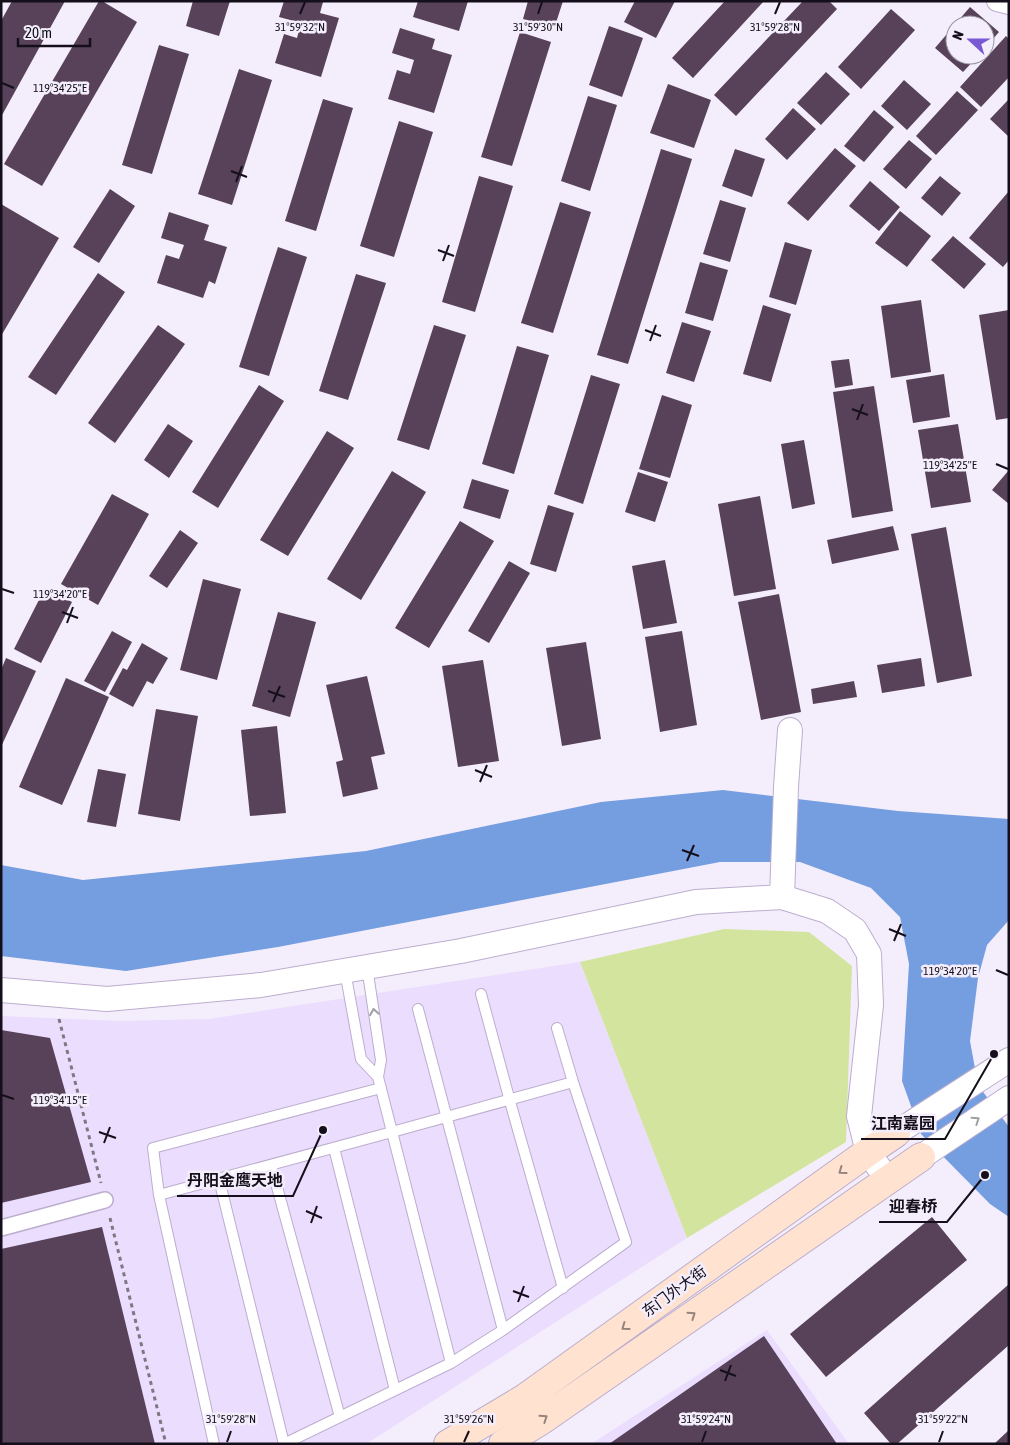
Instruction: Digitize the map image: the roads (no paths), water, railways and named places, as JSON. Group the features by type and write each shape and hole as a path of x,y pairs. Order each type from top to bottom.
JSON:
{"main road":[{"name":"东门外大街","path":"448,1444 525,1398 896,1133"},
{"name":"东门外大街","path":"503,1444 542,1420 921,1157"}],"street":[{"path":"997,1 1009,4"},
{"path":"782,892 790,730"},
{"path":"1,990 107,999 261,985 461,951 696,902 782,892 827,911 855,930 869,954 871,1005 859,1116 868,1152 887,1179"},
{"path":"896,1133 1006,1062"},
{"path":"921,1157 1009,1098"},
{"path":"1,1228 105,1200"}],"lane":[{"path":"356,969 361,1059 380,1083"},
{"path":"356,969 381,1057 380,1083 451,1364"},
{"path":"481,994 563,1288"},
{"path":"418,1009 503,1330"},
{"path":"219,1179 284,1444 451,1364 503,1330 626,1242 572,1082 557,1028"},
{"path":"159,1195 572,1082"},
{"path":"214,1444 159,1195 153,1148 380,1083"},
{"path":"334,1148 395,1390"},
{"path":"271,1165 340,1417"}],"water":[{"path":"723,790 898,811 1009,819 1009,920 987,945 978,978 970,1041 978,1085 1009,1127 1009,1217 990,1204 921,1134 902,1081 909,964 900,917 871,888 800,862 720,862 278,947 126,971 1,956 1,865 83,880 366,851 601,802"}],"place":[{"name":"江南嘉园","path":"994,1054"},
{"name":"丹阳金鹰天地","path":"323,1130"},
{"name":"迎春桥","path":"985,1175"}]}
